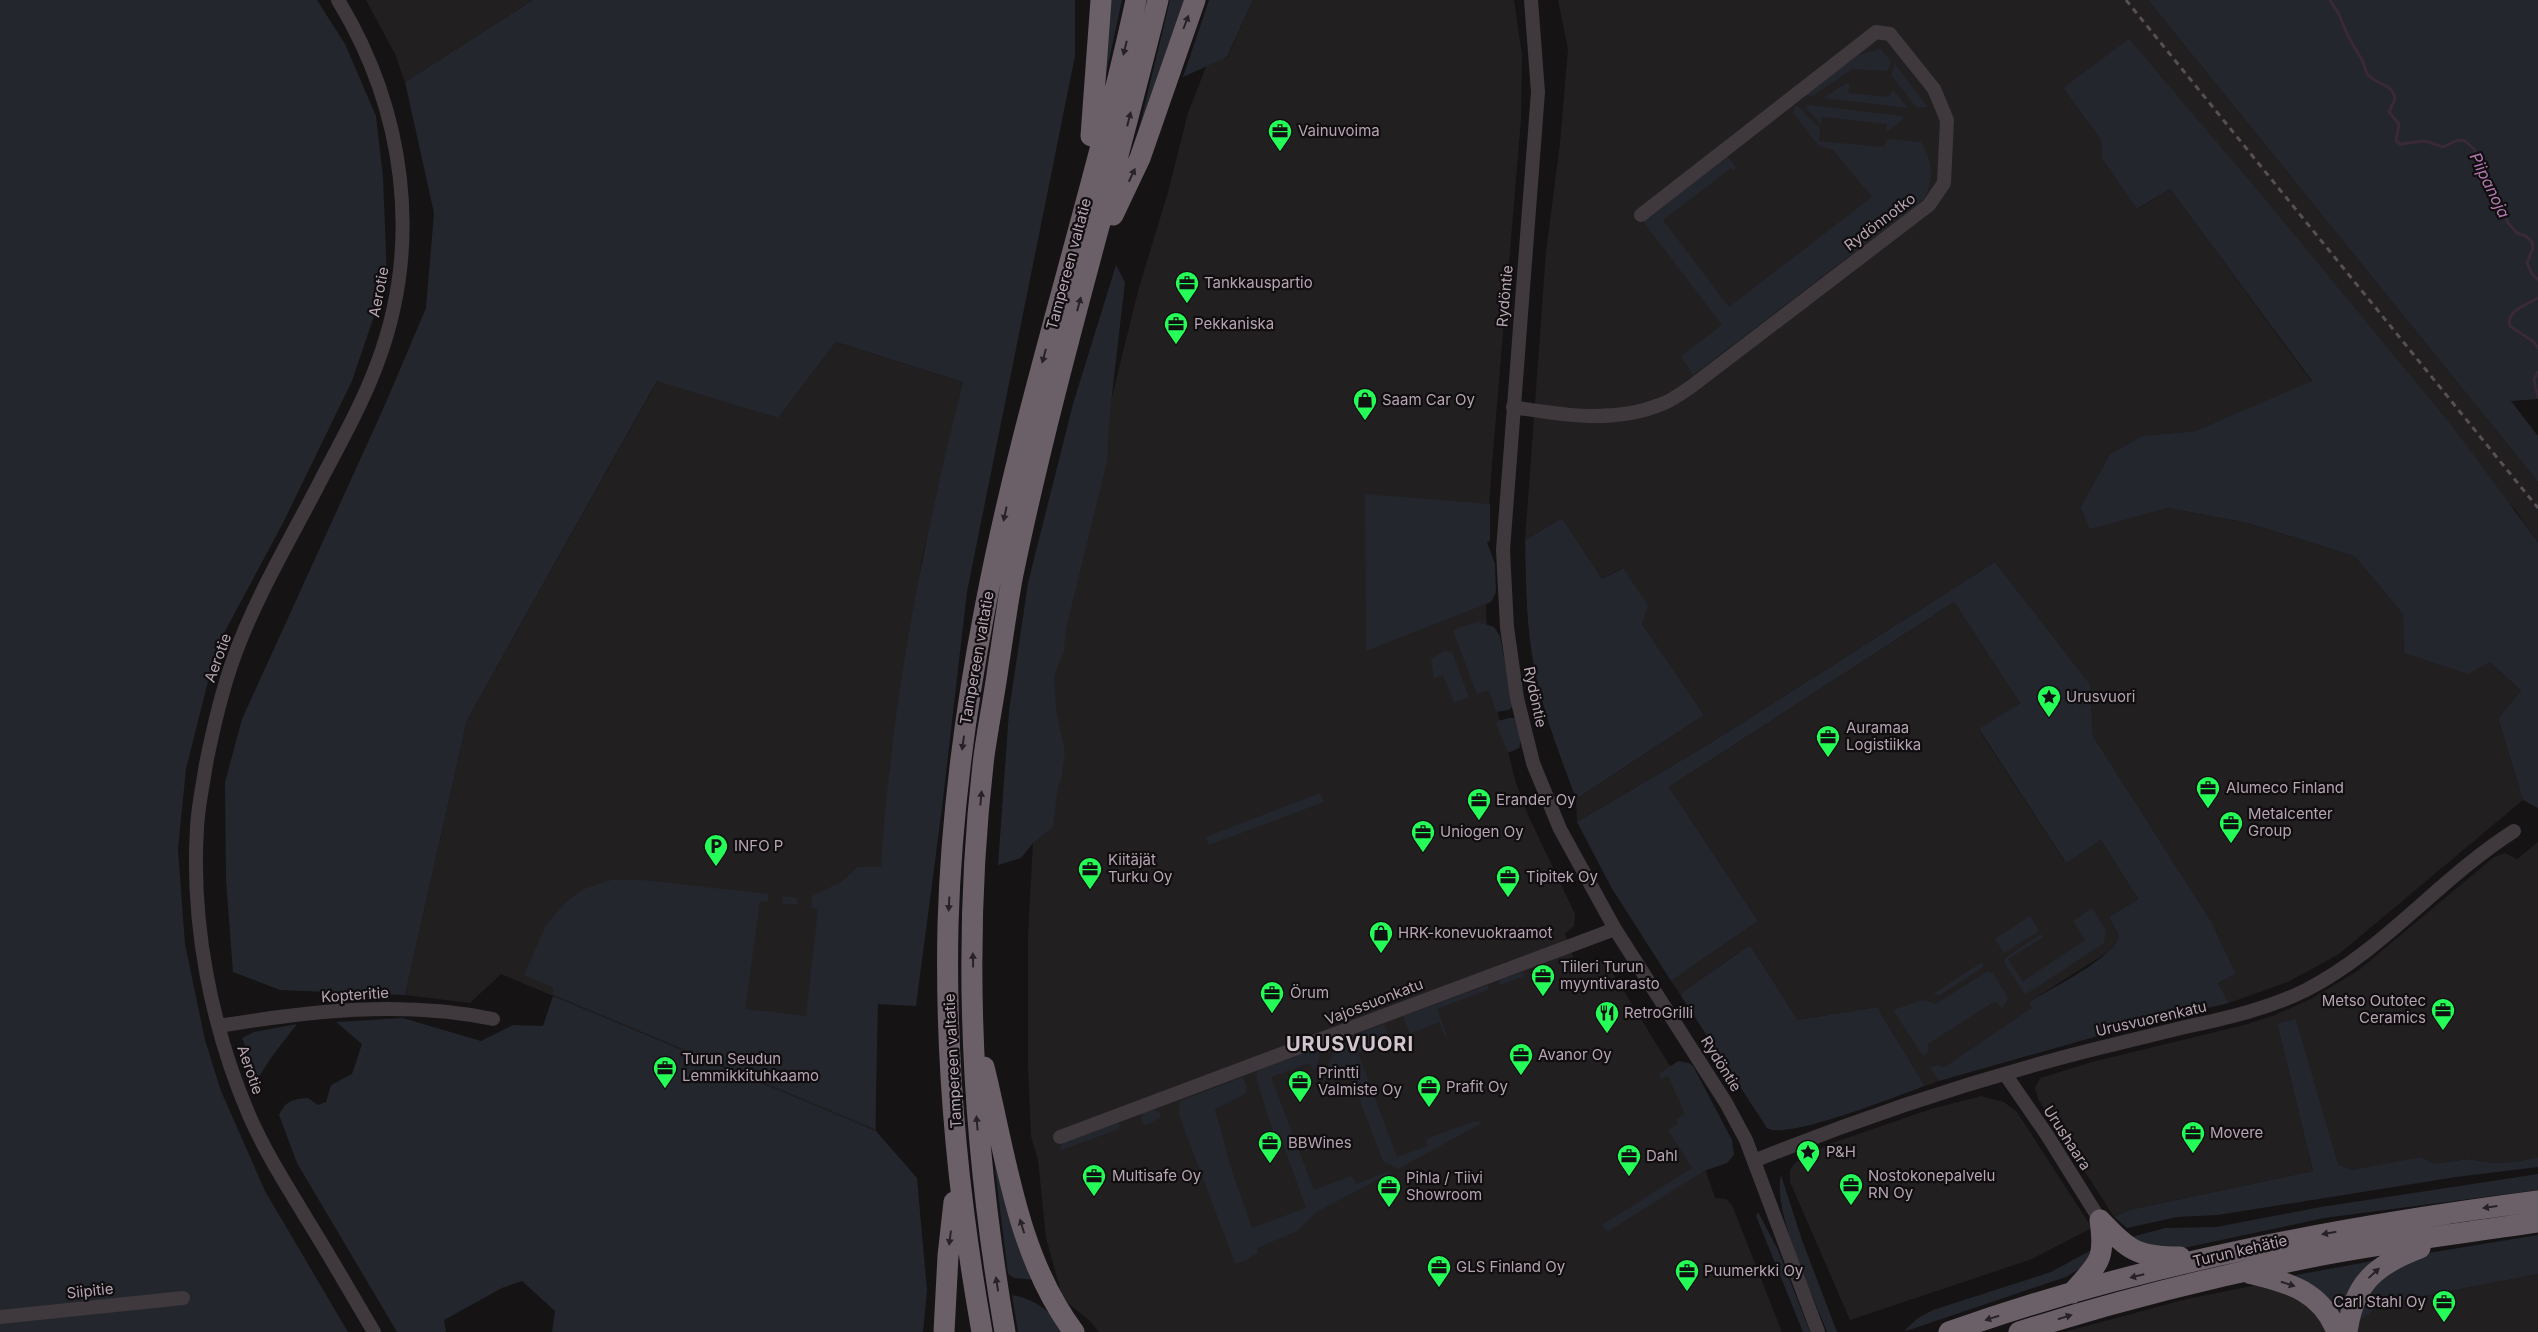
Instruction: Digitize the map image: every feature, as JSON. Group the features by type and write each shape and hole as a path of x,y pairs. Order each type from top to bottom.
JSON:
{"highway":[{"path":"1084,208 1096,93 1101,0"},
{"name":"Tampereen valtatie","path":"982,1332 958,1172 950,1032 948,927 952,848 962,748 984,608 1008,498 1136,0"},
{"name":"Tampereen valtatie","path":"1005,1332 985,1206 977,1119 972,1021 972,923 984,756 1013,576 1049,418 1158,0"},
{"path":"1089,267 1140,158 1195,0"},
{"path":"972,1021 1008,1173 1028,1242 1041,1275 1074,1332"},
{"path":"944,1332 948,1256 958,1172"},
{"name":"Turun kehätie","path":"1949,1332 2072,1293 2210,1257 2294,1239 2384,1223 2538,1201"},
{"path":"2100,1220 2122,1243 2145,1256 2210,1257"},
{"path":"2072,1293 2097,1264 2103,1252 2100,1220"},
{"name":"Turun kehätie","path":"2019,1332 2071,1315 2241,1272 2319,1256 2538,1222"},
{"path":"2347,1332 2355,1298 2371,1275 2397,1258 2460,1234"},
{"path":"2241,1272 2290,1283 2300,1288 2322,1308 2337,1332"}],"street":[{"name":"Aerotie","path":"338,0 372,66 391,122 402,193 402,252 390,320 372,376 255,608 234,658 213,725 200,797 197,828 197,872 202,944 219,1026 240,1091 272,1162 374,1332"},
{"name":"Rydöntie","path":"1531,0 1538,92 1512,407 1503,550 1507,627 1517,698 1533,763 1545,795 1571,852 1615,929 1726,1103 1754,1161 1818,1332"},
{"name":"Rydönnotko","path":"1512,407 1595,417 1634,413 1656,406 1692,386 1929,205 1944,183 1947,120 1934,89 1890,34 1876,32 1641,215"},
{"name":"Urusvuorenkatu","path":"1754,1161 1860,1121 2005,1074 2084,1052 2256,1010 2307,989 2361,954 2490,846 2514,831"},
{"name":"Vajossuonkatu","path":"1060,1137 1615,929"},
{"name":"Kopteritie","path":"219,1026 378,1008 447,1011 493,1019"},
{"name":"Urushaara","path":"2005,1074 2047,1135 2100,1220"},
{"name":"Siipitie","path":"0,1317 183,1298"}],"shaded area":[{"path":"0,0 317,0 345,44 376,116 383,177 387,278 352,381 282,525 217,646 186,769 178,849 185,944 205,1040 221,1091 265,1191 348,1332 0,1332"},
{"path":"366,0 533,0 405,82 395,54"},
{"path":"533,0 1075,0 1075,56 967,592 942,808 916,1006 878,1004 875,1129 552,994 554,988 524,975 546,925 567,901 584,889 611,880 642,880 768,894 768,901 760,902 745,1009 806,1016 818,909 811,907 812,896 841,882 858,867 881,867 892,744 911,623 922,562 963,382 836,342 778,418 657,381 467,720 405,995 280,990 233,972 226,880 225,782 242,719 384,407 426,308 434,213 405,82"},
{"path":"1108,0 1122,0 1104,83"},
{"path":"1170,0 1190,0 1133,154"},
{"path":"1209,0 1253,0 1227,57 1183,77"},
{"path":"1253,0 1514,0 1522,55 1521,120 1491,477 1485,574 1487,635 1498,713 1516,783 1528,815 1575,914 1574,926 1565,934 1575,961 1602,961 1609,967 1670,1066 1715,1198 1726,1199 1732,1205 1782,1332 1099,1332 1090,1321 1063,1299 1046,1238 1038,1160 1031,1136 1028,1067 1028,935 1033,843 1050,688 1098,454 1138,291 1168,192 1188,113 1209,59 1227,58"},
{"path":"1558,0 2148,0 2538,482 2538,542 2514,508 2063,88 2101,140 2102,159 2138,209 2170,189 2312,382 2195,431 2142,436 2110,454 2080,509 2090,528 2168,508 2248,523 2354,556 2403,614 2404,653 2490,662 2521,691 2498,718 2523,800 2339,954 2288,982 2229,1003 2218,983 2236,974 2211,921 2093,736 2090,684 1995,562 1704,747 1577,822 1576,799 1704,715 1642,624 1622,568 1602,579 1562,518 1525,540 1546,252 1560,143 1568,49"},
{"path":"2148,0 2538,0 2538,399 2511,401 2538,436 2538,482"},
{"path":"2129,39 2260,193 2452,426 2538,542 2538,808 2523,800 2498,718 2521,691 2490,662 2468,674 2404,653 2403,614 2354,556 2248,523 2168,508 2090,529 2080,508 2110,454 2142,436 2195,431 2312,381 2170,189 2137,209 2102,159 2101,140 2063,88"},
{"path":"1880,49 1891,61 1888,71 1852,69 1813,96 1805,95 1858,55"},
{"path":"1895,64 1927,107 1917,108 1891,75"},
{"path":"1848,82 1850,86 1848,93 1889,97 1893,89 1908,108 1823,98"},
{"path":"1795,106 1799,107 1820,129 1819,141 1884,147 1887,139 1921,142 1928,156 1931,170 1927,192 1924,199 1693,375 1681,356 1722,325 1642,220 1724,156 1728,157 1737,168 1733,171 1731,168 1663,220 1729,307 1872,197 1833,150 1819,146 1793,113"},
{"path":"1806,106 1902,116 1904,118 1889,131 1886,131 1887,124 1822,117 1821,124 1807,109"},
{"path":"1116,265 1125,282 1109,421 1107,461 1066,629 1064,651 1054,676 1056,709 1065,752 1061,781 1058,786 1053,827 1033,843 1021,858 998,865 1009,711 1028,583 1073,404"},
{"path":"836,342 963,382 922,559 890,763 877,955 876,1131 501,974 470,1003 405,995 467,720 658,380 778,418"},
{"path":"1365,494 1490,504 1490,541 1487,542 1495,564 1496,592 1491,602 1366,651"},
{"path":"1562,518 1602,579 1623,568 1648,606 1642,624 1704,715 1576,799 1549,725 1538,687 1529,635 1527,608 1525,540"},
{"path":"1995,562 2090,684 2093,736 2211,921 2236,974 2218,983 2229,1003 2144,1023 1939,1081 1930,1067 1937,1065 1944,1067 2032,1008 2029,1002 2080,972 2106,953 2115,944 2119,936 2109,917 2138,899 2101,840 2066,863 1979,729 2020,703 1954,602 1669,787 1758,921 1671,981 1611,887 1577,822 1704,747"},
{"path":"1954,602 2020,703 1979,730 2065,862 2101,840 2138,899 2109,917 2119,936 2119,941 2108,952 2029,1002 2033,1008 1944,1067 1935,1065 1931,1067 1939,1081 1925,1086 1877,1007 1798,1020 1750,945 1684,991 1681,996 1671,981 1758,921 1669,787"},
{"path":"1478,622 1494,627 1500,636 1513,706 1509,710 1496,712 1489,690 1477,694 1453,631"},
{"path":"1444,651 1452,652 1469,697 1454,703 1443,675 1434,678 1431,659"},
{"path":"1515,718 1521,740 1519,748 1508,753 1496,724 1498,721"},
{"path":"1320,793 1324,802 1209,845 1206,837"},
{"path":"2538,842 2538,1157 2515,1162 2492,1163 2468,1159 2433,1164 2383,1166 2353,1170 2337,1165 2296,1019 2277,1023 2313,1171 2129,1210 2114,1217 2038,1099 2035,1088 2040,1078 2092,1062 2244,1025 2272,1016 2311,999 2359,970 2494,857 2505,853 2517,859"},
{"path":"783,896 797,898 797,904 782,904"},
{"path":"2092,908 2106,930 2104,943 2025,995 2004,962 2005,958 2041,934 2043,937 2008,959 2023,981 2085,940 2073,921"},
{"path":"2030,916 2039,931 2004,953 1995,939"},
{"path":"1750,945 1798,1020 1877,1007 1925,1086 1869,1107 1818,1123 1778,1130 1767,1128 1681,996 1684,991"},
{"path":"1982,962 1984,965 1982,968 1940,995 1933,994"},
{"path":"1988,971 1993,974 2008,997 2007,1002 2002,1008 1995,1001 1928,1044 1928,1052 1923,1056 1893,1010 1923,1000 1936,1004"},
{"path":"1522,972 1525,976 1500,985 1499,980"},
{"path":"1488,985 1489,989 1437,1009 1447,1036 1445,1037 1439,1022 1410,1034 1403,1016"},
{"path":"553,996 876,1131 917,1178 927,1290 923,1332 552,1332 555,1311 522,1281 502,1288 444,1320 446,1332 397,1332 297,1163 279,1115 287,1104 294,1100 308,1098 318,1105 326,1102 331,1085 352,1074 362,1044 336,1022 403,1018 481,1041 513,1025 543,1026"},
{"path":"2296,1019 2338,1165 2353,1170 2421,1157 2433,1164 2468,1159 2492,1163 2515,1162 2538,1157 2538,1167 2456,1177 2218,1215 2177,1217 2127,1228 2114,1217 2129,1210 2313,1171 2277,1023"},
{"path":"297,1024 258,1078 242,1038 254,1032"},
{"path":"1384,1024 1391,1041 1358,1053 1397,1157 1427,1146 1426,1139 1472,1122 1479,1121 1480,1124 1398,1169 1383,1161 1350,1075 1341,1076 1328,1067 1337,1041"},
{"path":"1320,1047 1319,1060 1314,1071 1309,1063 1271,1077 1314,1190 1352,1176 1356,1184 1387,1172 1390,1173 1315,1213 1298,1231 1257,1248 1258,1253 1242,1262 1235,1263 1182,1123 1179,1113 1180,1101 1243,1077 1247,1088 1245,1094 1215,1109 1232,1171 1252,1228 1306,1208 1281,1138 1275,1138 1256,1078 1257,1071"},
{"path":"1678,1061 1689,1063 1693,1066 1732,1140 1734,1155 1727,1163 1704,1171 1607,1232 1602,1225 1692,1168 1668,1130 1678,1124 1676,1119 1685,1114 1668,1076 1661,1079 1659,1074"},
{"path":"1981,1096 2004,1102 2017,1112 2092,1228 2032,1259 1850,1320 1790,1182 1790,1170 1795,1163 1829,1144 1931,1109"},
{"path":"1152,1109 1160,1112 1160,1118 1146,1125 1143,1124 1141,1118 1143,1113"},
{"path":"1117,1123 1120,1124 1119,1129 1059,1151 1063,1142"},
{"path":"992,1144 1036,1280 1014,1278 1008,1274"},
{"path":"2538,1174 2538,1190 2324,1218 2165,1252 2128,1238 2165,1228 2216,1227 2321,1207"},
{"path":"1781,1175 1802,1240 1837,1332 1827,1332 1795,1253 1782,1210"},
{"path":"1758,1212 1778,1250 1810,1332 1803,1332 1756,1216"},
{"path":"2538,1235 2538,1274 2383,1304 2355,1324 2373,1283 2422,1254"},
{"path":"2095,1248 2081,1268 2066,1277 1905,1330 1918,1318 1933,1310 2051,1272"},
{"path":"2378,1260 2341,1326 2294,1276 2296,1275"},
{"path":"2538,1274 2538,1332 2064,1332 2187,1299 2257,1285 2270,1286 2355,1324 2383,1304"},
{"path":"1012,1295 1037,1304 1056,1319 1068,1332 1018,1332"}],"waterway":[{"name":"Piipanoja","path":"2330,0 2368,74 2388,87 2393,94 2395,99 2389,112 2399,124 2396,141 2400,144 2425,141 2443,147 2458,140 2465,141 2474,149 2480,170 2495,194 2508,223 2517,233 2526,236 2532,242 2533,248 2527,263 2532,274 2538,279"},
{"name":"Piipanoja","path":"2538,298 2514,312 2510,320 2510,326 2534,342 2538,348"},
{"name":"Piipanoja","path":"2538,372 2534,380 2538,397"}],"railway":[{"path":"2126,0 2538,508"}],"place":[{"name":"Vainuvoima","path":"1280,152"},
{"name":"Tankkauspartio","path":"1187,304"},
{"name":"Pekkaniska","path":"1176,345"},
{"name":"Saam Car Oy","path":"1365,421"},
{"name":"Urusvuori","path":"2049,718"},
{"name":"Auramaa Logistiikka","path":"1828,758"},
{"name":"Alumeco Finland","path":"2208,809"},
{"name":"Erander Oy","path":"1479,821"},
{"name":"Metalcenter Group","path":"2231,844"},
{"name":"Uniogen Oy","path":"1423,853"},
{"name":"INFO P","path":"716,867"},
{"name":"Kiitäjät Turku Oy","path":"1090,890"},
{"name":"Tipitek Oy","path":"1508,898"},
{"name":"HRK-konevuokraamot","path":"1381,954"},
{"name":"Tiileri Turun myyntivarasto","path":"1543,997"},
{"name":"Örum","path":"1272,1014"},
{"name":"Metso Outotec Ceramics","path":"2443,1031"},
{"name":"RetroGrilli","path":"1607,1034"},
{"name":"Avanor Oy","path":"1521,1076"},
{"name":"Turun Seudun Lemmikkituhkaamo","path":"665,1089"},
{"name":"Printti Valmiste Oy","path":"1300,1103"},
{"name":"Prafit Oy","path":"1429,1108"},
{"name":"Movere","path":"2193,1154"},
{"name":"BBWines","path":"1270,1164"},
{"name":"P&H","path":"1808,1173"},
{"name":"Dahl","path":"1629,1177"},
{"name":"Multisafe Oy","path":"1094,1197"},
{"name":"Nostokonepalvelu RN Oy","path":"1851,1206"},
{"name":"Pihla / Tiivi Showroom","path":"1389,1208"},
{"name":"GLS Finland Oy","path":"1439,1288"},
{"name":"Puumerkki Oy","path":"1687,1292"},
{"name":"Carl Stahl Oy","path":"2444,1323"}],"district":[{"name":"URUSVUORI","path":"1350,1044"}]}
